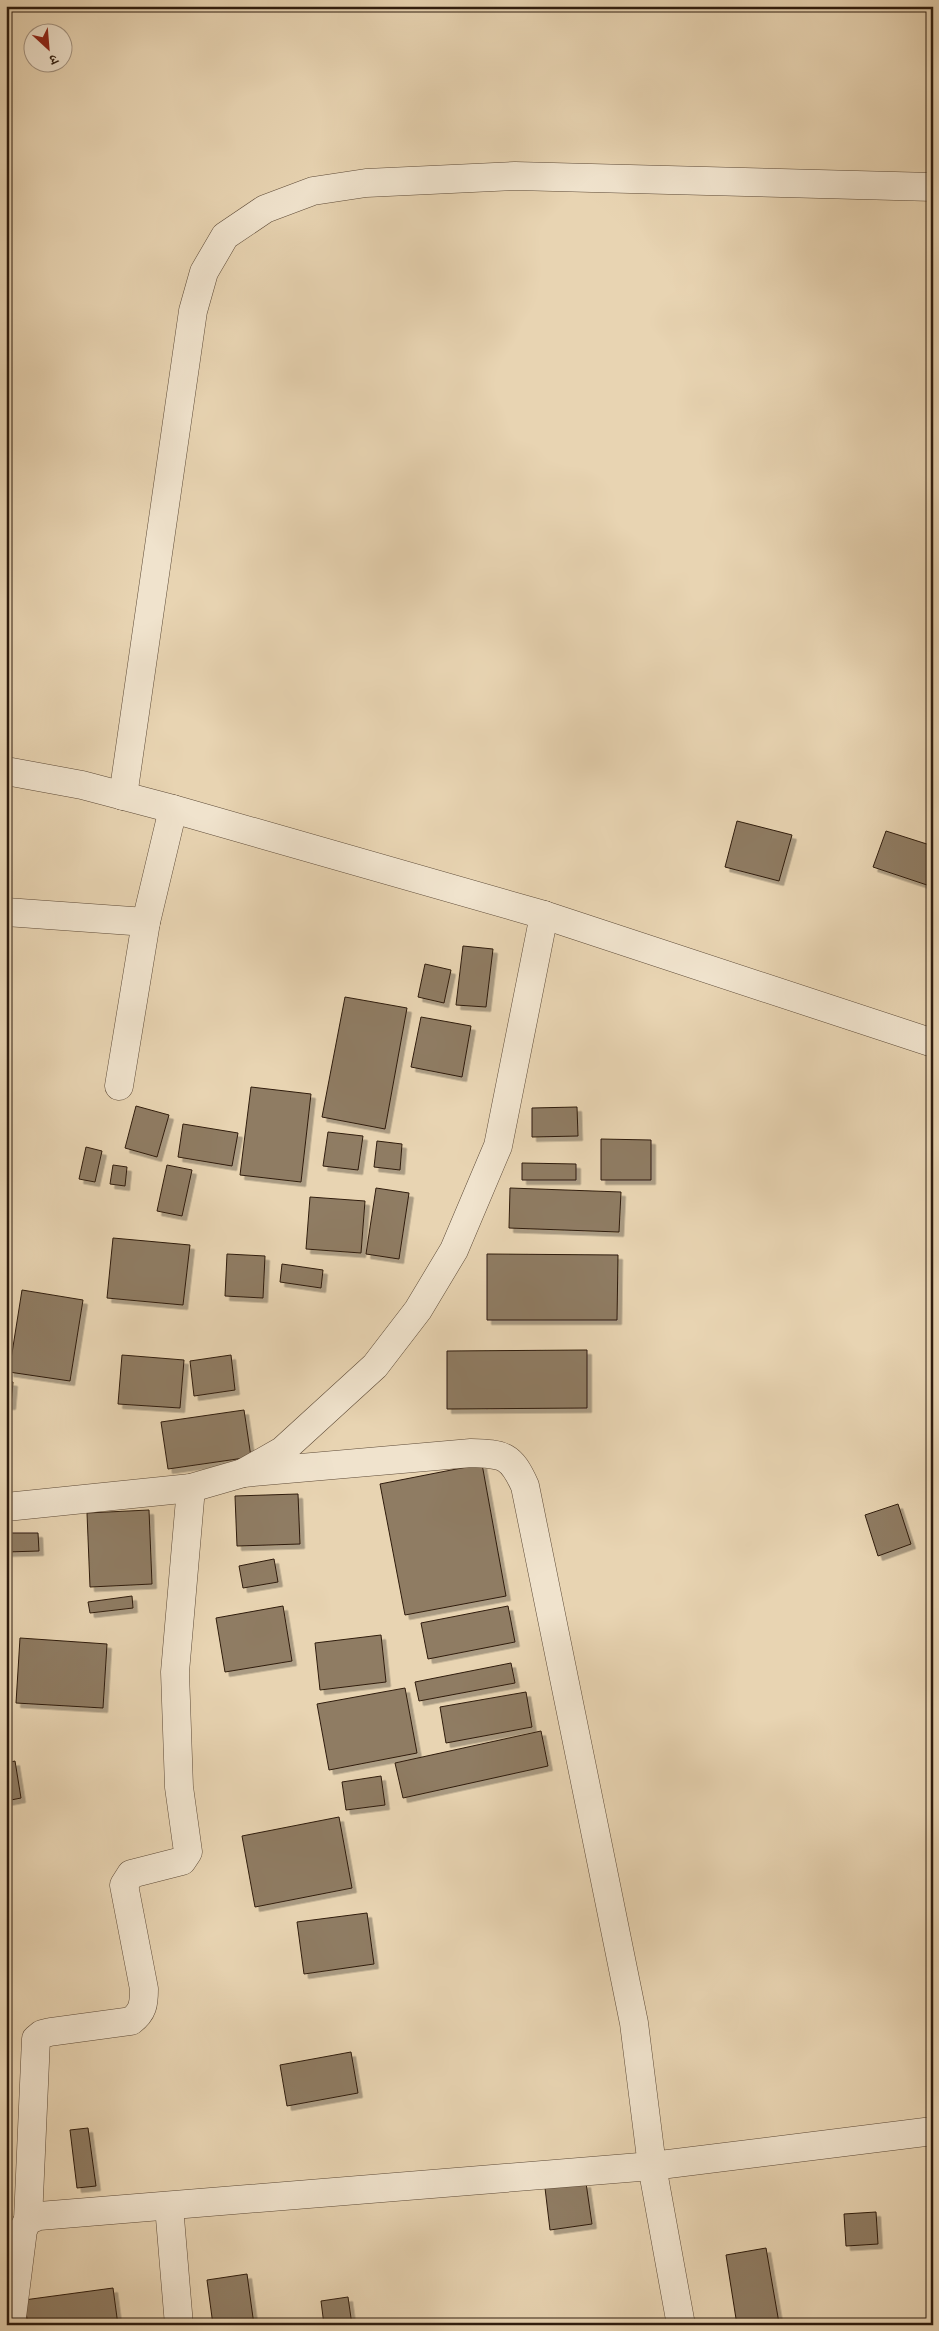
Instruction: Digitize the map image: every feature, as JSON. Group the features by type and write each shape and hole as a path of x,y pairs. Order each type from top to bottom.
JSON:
{"street":[{"path":"123,796 193,311 204,272 225,236 265,208 313,191 366,184 515,176 933,187"},
{"path":"6,771 82,785 544,915 933,1043"},
{"path":"118,1086 146,922 173,810"},
{"path":"6,912 146,922"},
{"path":"243,1473 282,1451 375,1366 418,1310 454,1250 498,1146 544,915"},
{"path":"6,1507 192,1488 243,1473 471,1453 498,1454 516,1466 525,1486 634,2023 652,2166 681,2325"},
{"path":"11,2325 20,2246 23,2230 28,2220 36,2039 42,2034 50,2032 131,2021 140,2015 144,2004 144,1989 124,1885 131,1874 182,1861 188,1852 179,1787 175,1672 192,1488"},
{"path":"28,2220 39,2216 652,2166 933,2131"},
{"path":"169,2206 179,2325"}],"building":[{"path":"737,821 792,835 779,881 725,867"},
{"path":"886,831 933,846 933,887 873,867"},
{"path":"463,946 493,949 486,1007 456,1005"},
{"path":"425,964 451,970 444,1003 418,997"},
{"path":"345,997 407,1008 385,1129 322,1117"},
{"path":"421,1017 471,1026 462,1077 411,1067"},
{"path":"251,1087 311,1094 301,1182 240,1175"},
{"path":"136,1106 169,1115 157,1157 125,1148"},
{"path":"577,1107 578,1136 532,1137 532,1108"},
{"path":"183,1124 238,1133 232,1166 178,1157"},
{"path":"328,1132 363,1136 358,1170 323,1166"},
{"path":"601,1139 651,1140 651,1180 601,1180"},
{"path":"377,1141 402,1144 400,1170 374,1167"},
{"path":"86,1147 102,1151 95,1182 79,1179"},
{"path":"522,1163 576,1164 576,1180 522,1180"},
{"path":"113,1165 127,1167 125,1186 110,1184"},
{"path":"167,1165 192,1170 182,1216 157,1211"},
{"path":"376,1188 409,1193 399,1259 366,1254"},
{"path":"510,1188 621,1192 619,1232 509,1228"},
{"path":"310,1197 365,1201 361,1253 306,1249"},
{"path":"113,1238 190,1245 183,1305 107,1298"},
{"path":"227,1254 265,1256 263,1298 225,1296"},
{"path":"487,1254 618,1255 617,1320 487,1320"},
{"path":"282,1264 323,1270 321,1288 280,1282"},
{"path":"22,1290 83,1300 70,1381 9,1372"},
{"path":"587,1350 587,1408 447,1409 447,1351"},
{"path":"122,1355 184,1360 180,1408 118,1404"},
{"path":"231,1355 235,1390 194,1396 190,1361"},
{"path":"6,1381 13,1382 11,1405 6,1405"},
{"path":"244,1410 251,1457 168,1469 161,1422"},
{"path":"482,1464 506,1596 405,1615 380,1484"},
{"path":"298,1494 300,1544 237,1546 235,1496"},
{"path":"898,1504 911,1544 878,1556 865,1515"},
{"path":"149,1510 152,1584 90,1587 87,1513"},
{"path":"6,1533 38,1533 39,1551 6,1552"},
{"path":"274,1559 278,1582 243,1588 239,1566"},
{"path":"132,1596 133,1608 90,1613 88,1602"},
{"path":"283,1606 292,1661 225,1672 216,1618"},
{"path":"508,1606 515,1642 428,1659 421,1623"},
{"path":"381,1635 386,1682 320,1690 315,1643"},
{"path":"20,1638 107,1644 103,1708 16,1703"},
{"path":"511,1663 515,1683 419,1701 415,1682"},
{"path":"405,1688 417,1753 329,1770 317,1704"},
{"path":"526,1692 532,1727 446,1743 440,1707"},
{"path":"541,1731 548,1766 403,1798 395,1763"},
{"path":"15,1761 21,1798 6,1801 6,1763"},
{"path":"381,1776 385,1805 346,1810 342,1782"},
{"path":"339,1817 352,1888 255,1907 242,1836"},
{"path":"367,1913 374,1964 304,1974 297,1922"},
{"path":"351,2052 358,2093 287,2106 280,2065"},
{"path":"88,2128 96,2186 77,2188 70,2130"},
{"path":"586,2183 592,2224 550,2230 545,2188"},
{"path":"876,2212 878,2244 846,2246 844,2214"},
{"path":"766,2248 779,2323 737,2325 726,2255"},
{"path":"247,2274 254,2325 213,2325 207,2280"},
{"path":"113,2288 118,2325 28,2325 24,2300"},
{"path":"348,2297 352,2325 324,2325 321,2301"}]}
